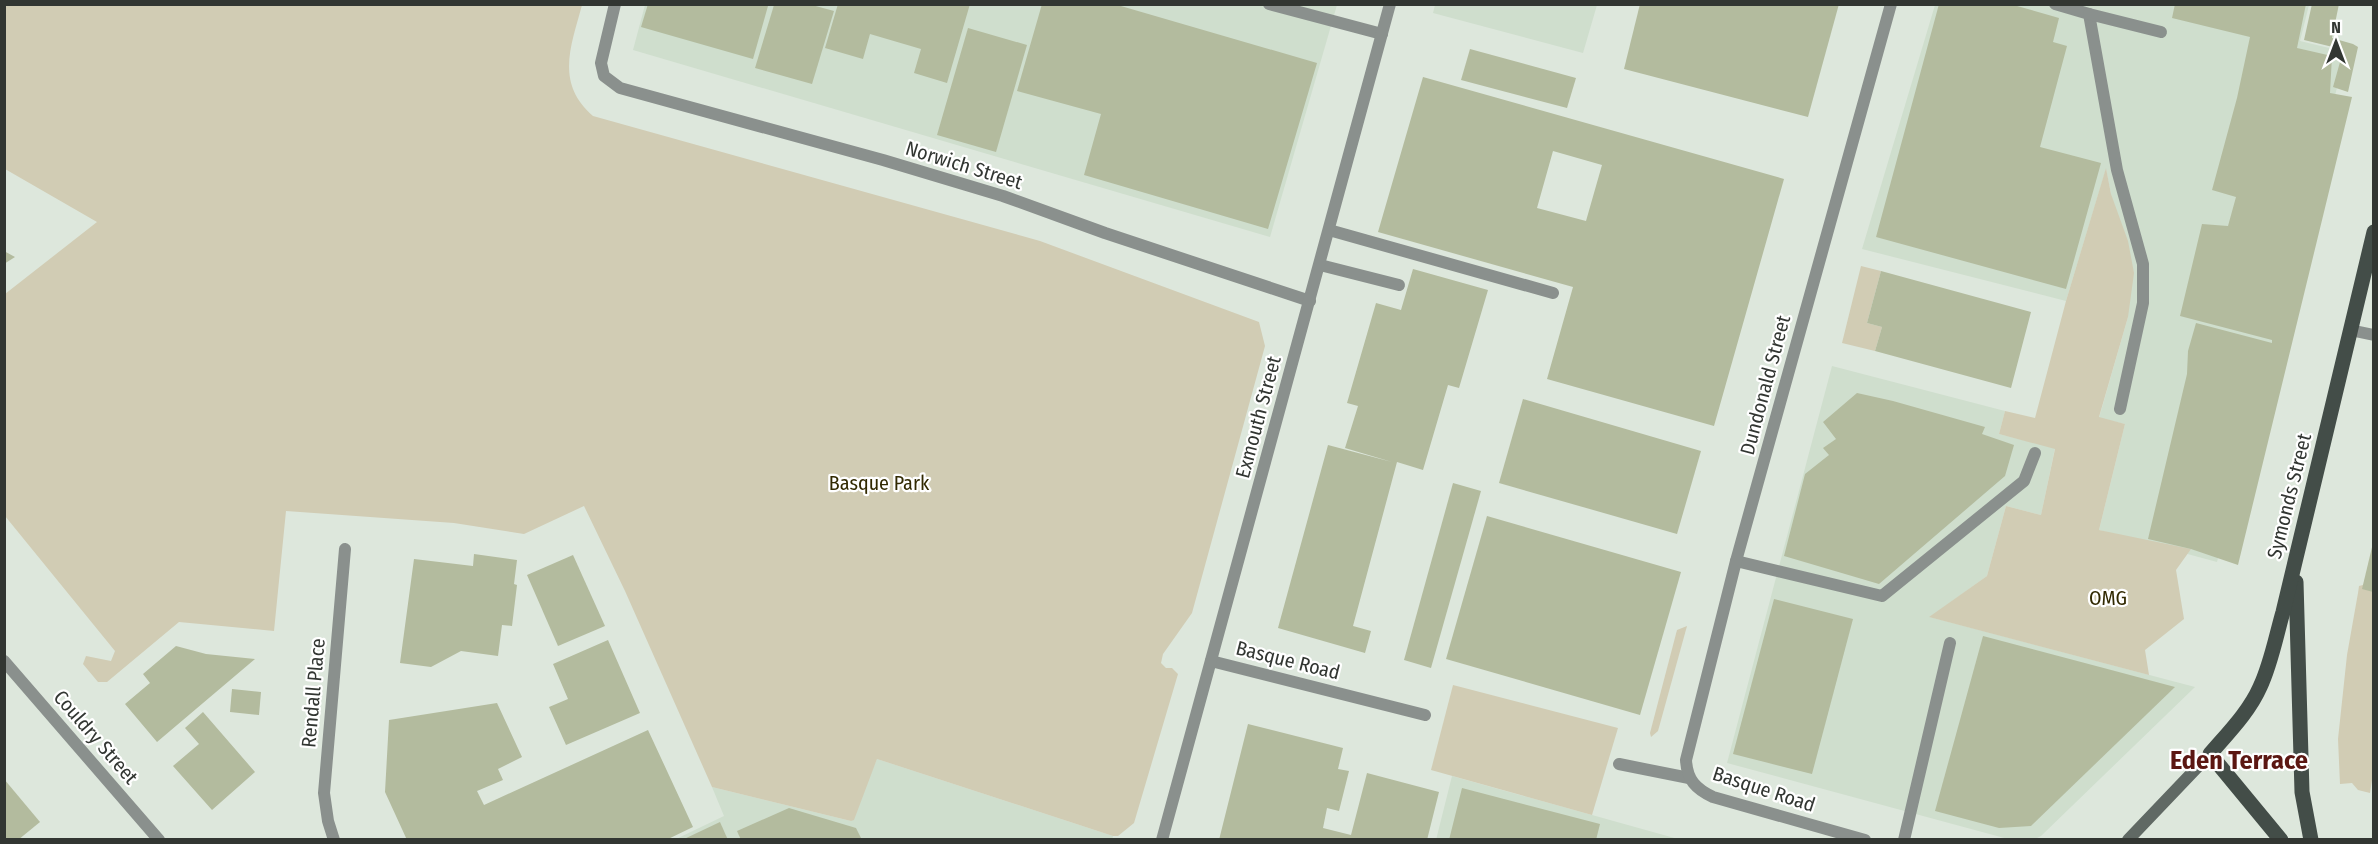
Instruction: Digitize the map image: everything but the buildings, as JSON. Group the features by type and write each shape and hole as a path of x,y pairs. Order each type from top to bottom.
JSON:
{"main road":[{"name":"Symonds Street","path":"2210,754 2242,717 2260,687 2283,612 2373,232"},
{"path":"2296,558 2302,792 2311,840"},
{"path":"2128,840 2210,754 2281,840"}],"street":[{"name":"Norwich Street","path":"615,4 601,53 601,63 604,76 620,88 883,160 1003,196 1310,301"},
{"path":"1269,4 1382,34"},
{"name":"Exmouth Street","path":"1162,840 1390,4"},
{"name":"Dundonald Street","path":"1689,778 1687,751 1736,561 1890,4"},
{"path":"2055,4 2161,32"},
{"path":"2089,14 2117,170 2143,264 2143,303 2120,409"},
{"path":"1329,230 1553,293"},
{"path":"1320,265 1399,285"},
{"path":"2350,330 2373,335"},
{"path":"1736,561 1882,596 2024,481 2035,453"},
{"name":"Rendall Place","path":"334,840 328,821 324,793 345,549"},
{"path":"1904,840 1950,643"},
{"name":"Couldry Street","path":"4,661 159,840"},
{"name":"Basque Road","path":"1211,661 1425,715"},
{"name":"Basque Road","path":"1619,764 1689,778 1703,792 1713,797 1865,840"}],"shaded area":[{"path":"1435,4 1597,5 1583,53 1433,13"},
{"path":"645,5 1337,5 1270,237 633,50"},
{"path":"1935,5 2309,5 2300,41 2346,52 2217,562 2099,530 2125,424 2099,418 2128,317 2106,169 2066,301 1862,249"},
{"path":"1832,366 2005,411 1999,434 2055,448 2041,515 2006,506 1987,576 1930,617 2195,687 2041,836 2035,839 2008,839 1727,763"},
{"path":"877,759 1113,836 1112,840 674,840 724,816 712,787 851,821"},
{"path":"1452,776 1678,839 1436,840"}],"green space":[{"name":"Basque Park","path":"5,4 582,5 571,49 570,77 581,103 593,116 1040,241 1259,322 1265,346 1192,613 1163,654 1161,663 1178,674 1134,823 1118,836 1113,836 877,759 854,820 851,821 712,787 625,591 584,506 524,534 454,523 286,511 274,631 179,622 107,682 98,682 83,664 86,656 111,661 115,651 5,516 5,294 97,222 5,169"},
{"name":"OMG","path":"2106,168 2111,194 2128,241 2134,273 2128,317 2099,417 2125,424 2099,530 2191,549 2176,570 2184,619 2145,650 2149,675 1929,617 1987,576 2006,506 2041,515 2055,449 1999,434 2005,411 2035,418 2066,301"},
{"path":"1861,266 1881,271 1867,323 1882,327 1875,351 1842,343"},
{"path":"2367,584 2374,586 2373,774 2370,793 2358,790 2352,783 2340,784 2338,739 2347,655 2359,586"},
{"path":"1687,626 1658,731 1651,737 1650,733 1677,630"},
{"path":"1453,685 1618,728 1592,815 1431,770"}],"district":[{"name":"Eden Terrace","path":"2239,760"}]}
